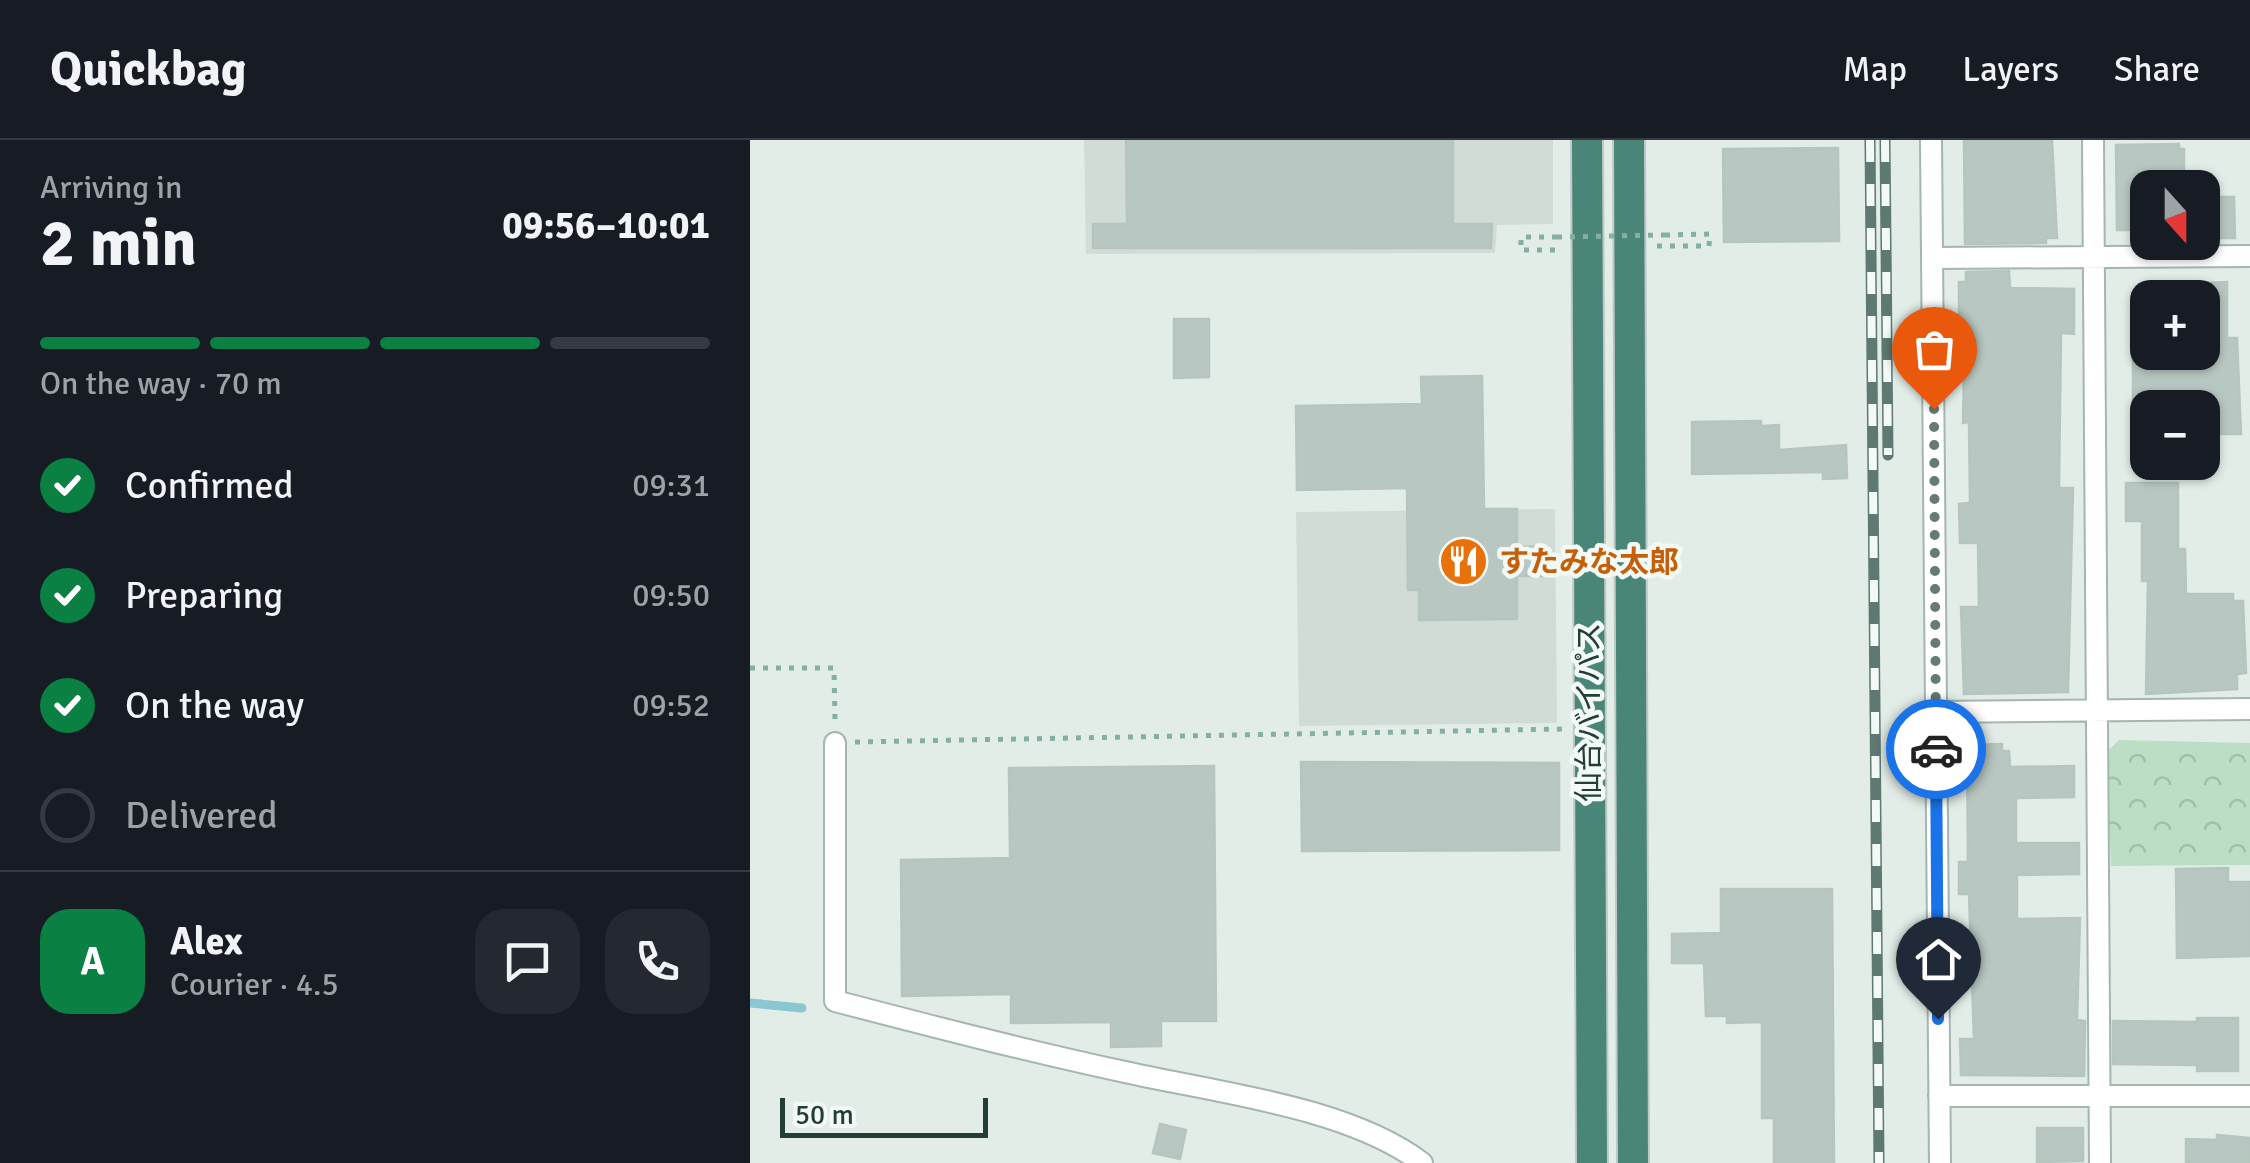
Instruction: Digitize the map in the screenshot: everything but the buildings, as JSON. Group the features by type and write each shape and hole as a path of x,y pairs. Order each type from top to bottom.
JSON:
{"highway":[{"name":"仙台バイパス","path":"1587,140 1592,1163"},
{"name":"仙台バイパス","path":"1628,140 1634,1163"}],"street":[{"path":"1931,140 1940,1163"},
{"path":"2093,140 2100,1163"},
{"path":"1933,258 2250,256"},
{"path":"1935,712 2250,709"},
{"path":"835,743 835,1001 1016,1048 1270,1102 1398,1145 1422,1163"},
{"path":"1940,1096 2250,1096"}],"path":[{"path":"1571,250 1521,250 1521,237 1710,234 1709,246 1650,246"},
{"path":"750,668 834,668 835,743 1588,728"}],"shaded area":[{"path":"1084,140 1553,140 1553,224 1497,225 1495,253 1086,254"},
{"path":"1555,509 1557,723 1299,726 1296,512"}],"green space":[{"path":"2119,740 2250,743 2250,865 2111,866 2106,753"}],"waterway":[{"path":"750,1003 802,1008"}],"railway":[{"path":"1870,140 1879,1163"},
{"path":"1885,140 1888,455"}],"way so far":[{"path":"1934,409 1936,749"}],"place":[{"name":"すたみな太郎","path":"1464,562"}],"route":[{"path":"1936,749 1938,1019"}]}
